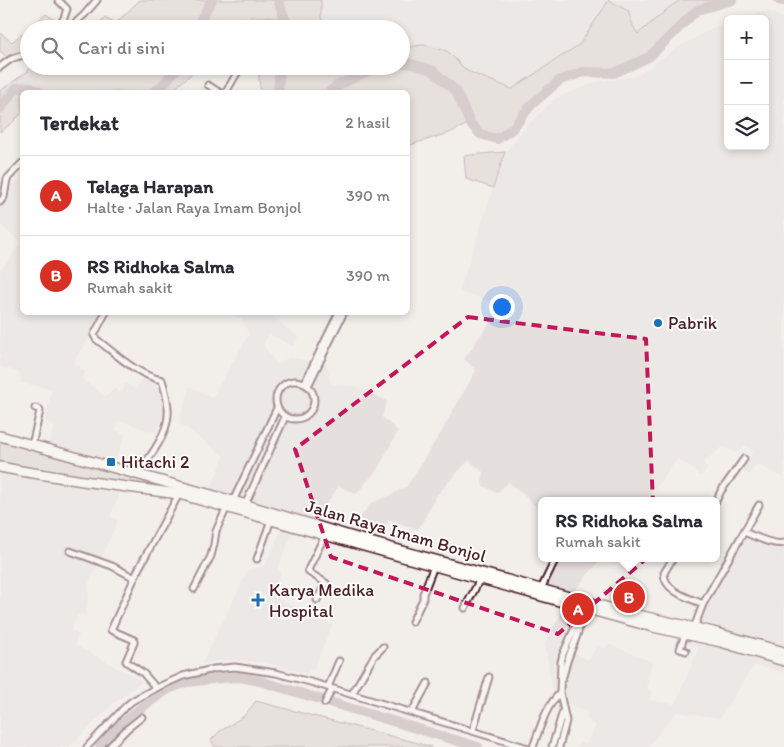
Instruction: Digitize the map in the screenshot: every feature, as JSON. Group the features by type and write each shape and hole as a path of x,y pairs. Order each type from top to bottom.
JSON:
{"highway":[{"name":"Jalan Raya Imam Bonjol","path":"0,436 137,474 230,504 271,520 325,535 541,588 620,611 713,632 784,652"},
{"name":"Jalan Raya Imam Bonjol","path":"0,466 82,481 245,505 434,566 653,627 721,642 784,661"}],"street":[{"path":"58,0 67,10 63,20"},
{"path":"78,20 97,0"},
{"path":"0,67 20,56"},
{"path":"227,90 236,75"},
{"path":"208,85 216,90"},
{"path":"0,202 4,197 7,179 20,165"},
{"path":"104,315 94,335 96,339 145,375 162,380 164,387 168,421 157,447 137,474"},
{"path":"306,385 338,315"},
{"path":"306,385 342,315"},
{"path":"293,381 306,385 314,396 314,404 310,412 301,418 285,417 278,408 276,396 282,386 289,382 293,381"},
{"path":"32,445 40,410 35,408"},
{"path":"194,589 213,551 216,531 278,408"},
{"path":"245,505 285,417"},
{"path":"718,497 744,459"},
{"path":"245,476 256,480"},
{"path":"156,688 144,673 126,661 134,640 111,630 146,555 179,494"},
{"path":"694,628 703,604 759,505"},
{"path":"257,559 271,520"},
{"path":"744,532 775,543 782,544 784,542"},
{"path":"317,600 326,583 308,572 325,535"},
{"path":"70,552 112,566 135,578"},
{"path":"541,588 554,562"},
{"path":"669,562 664,573 668,586 703,604"},
{"path":"412,622 423,599 423,594 434,566"},
{"path":"466,608 480,579"},
{"path":"559,747 566,721 560,693 561,682 568,657 580,627 584,608"},
{"path":"686,633 680,649 686,652"},
{"path":"352,694 374,656 383,647"},
{"path":"325,703 339,661"},
{"path":"86,747 132,701 183,676 214,669 230,668 247,668 276,673 352,694 525,747"},
{"path":"473,730 489,677"},
{"path":"412,712 428,683"},
{"path":"532,747 549,707 554,698 560,693"},
{"path":"552,747 563,711"},
{"path":"109,747 142,717"}],"highlighted area":[{"path":"468,317 646,339 655,551 558,634 331,557 295,449"}],"shaded area":[{"path":"140,0 321,0 322,20 285,20 254,17 239,20 119,20"},
{"path":"321,0 609,0 580,44 512,89 467,71 447,51 423,45 410,47 410,20 322,20"},
{"path":"609,0 628,11 638,34 681,0 732,0 697,10 649,57 614,73 584,72 560,80 532,104 512,129 497,139 480,134 470,123 449,133 410,145 410,90 261,90 259,80 259,75 410,75 410,47 423,45 447,51 467,71 512,89 580,44"},
{"path":"611,0 681,0 671,6 638,35 628,11"},
{"path":"769,11 784,19 784,478 757,464 749,475 739,469 753,452 745,445 737,453 722,447 703,463 708,469 700,476 688,465 677,459 649,497 538,497 538,508 509,482 497,493 482,485 483,472 469,460 437,495 418,530 389,519 379,541 351,530 371,503 407,486 440,434 476,370 464,359 491,321 495,302 459,292 505,152 528,125 556,98 596,82 637,76 678,47 724,22 724,150 769,150 769,15 749,15"},
{"path":"46,14 55,20 39,20"},
{"path":"0,33 12,42 20,35 20,57 15,52 8,58 0,51"},
{"path":"22,75 190,75 173,90 20,90 20,115 0,132 0,91"},
{"path":"505,152 493,188 466,179 464,156"},
{"path":"20,177 20,242 0,225 0,205 4,202 7,192"},
{"path":"20,244 20,315 107,315 73,361 85,372 82,379 106,397 113,388 122,393 125,383 136,390 141,379 156,384 162,396 163,415 156,433 118,420 116,430 126,435 114,462 48,444 55,426 45,421 52,389 21,383 20,373 0,366 0,271"},
{"path":"232,315 272,315 298,337 293,346 269,334 263,345 278,365 288,357 327,364 331,384 357,387 387,401 382,417 398,431 377,470 356,494 339,486 314,521 210,491 224,456 179,423 190,386 212,398 249,334 242,319"},
{"path":"0,436 137,474 227,507 0,467"},
{"path":"0,473 120,493 110,517 118,521 88,585 88,604 85,615 78,614 71,630 79,635 75,645 142,681 113,704 69,747 0,747"},
{"name":"Karya Medika Hospital","path":"283,526 294,531 277,569 281,573 271,596 332,625 313,671 309,669 308,674 262,662 225,660 202,664 248,570 265,566"},
{"path":"739,533 780,548 784,542 784,673 754,665 720,718 676,712 648,747 578,747 579,742 586,744 596,726 587,720 587,712 566,703 552,689 545,643 562,611 587,618 572,651 589,660 597,645 605,649 609,644 652,662 647,686 651,691 650,700 675,704 699,647 683,643"},
{"path":"551,562 599,562 573,592 538,583"},
{"path":"256,701 432,747 215,747 211,740 219,732 244,716"}],"waterway":[{"path":"200,20 212,0"},
{"path":"278,0 285,20"},
{"path":"410,64 432,70 456,91 470,123 480,134 497,139 512,129 532,104 560,80 584,72 614,73 649,57 697,10 732,0"},
{"path":"779,0 784,1"},
{"path":"156,90 171,75"},
{"path":"278,90 279,75"},
{"path":"332,90 360,75"},
{"path":"0,109 16,88 29,87 36,90"},
{"path":"100,747 116,729 142,707 168,689 187,682 240,677 260,681 478,747"}],"place":[{"name":"Pabrik","path":"658,323"},
{"name":"Hitachi 2","path":"111,462"},
{"name":"RS Ridhoka Salma","path":"629,597"},
{"name":"Karya Medika Hospital","path":"258,600"},
{"name":"Telaga Harapan","path":"578,609"}]}
